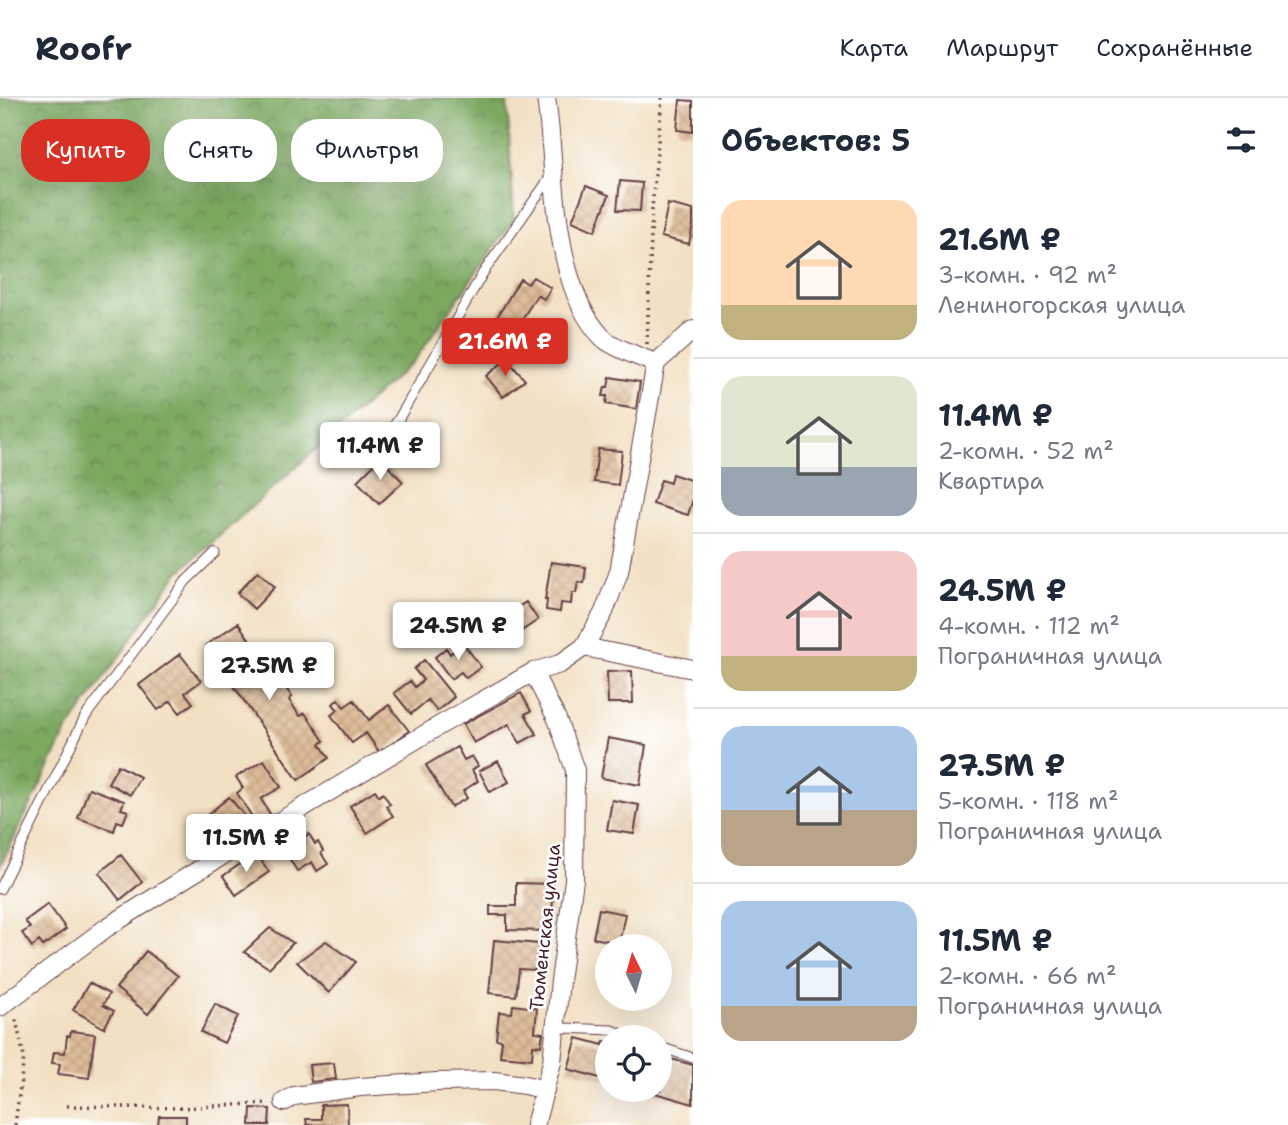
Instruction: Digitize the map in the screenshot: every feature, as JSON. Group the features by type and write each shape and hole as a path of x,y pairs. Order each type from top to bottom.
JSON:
{"street":[{"path":"546,98 559,228 573,290 604,340 651,361"},
{"path":"0,1007 106,928 192,874 430,731 533,672 560,664 584,647 604,612 618,572 651,361 693,330"},
{"path":"584,647 693,669"},
{"name":"Тюменская улица","path":"533,672 557,719 575,770 574,880 552,1062 535,1125"},
{"path":"284,1102 294,1096 360,1087 437,1082 494,1081 525,1084 545,1090"}],"lane":[{"path":"382,442 398,420 483,273 554,173"},
{"path":"0,889 85,717 186,581 215,553"},
{"path":"556,1022 564,1028 595,1029"},
{"path":"672,1051 693,1058"}],"path":[{"path":"651,361 649,330 652,209 662,98"},
{"path":"15,1125 24,1057 16,1020 25,989"},
{"path":"67,1106 181,1108 284,1102"}],"green space":[{"path":"0,98 507,98 514,219 414,361 177,574 67,731 0,867"}],"building":[{"path":"680,100 693,101 693,132 677,130"},
{"path":"620,181 642,183 640,211 617,210"},
{"path":"586,186 609,195 595,231 572,221"},
{"path":"668,204 693,210 689,244 661,237"},
{"path":"533,277 551,288 544,299 537,295 506,345 487,334 520,279 528,284"},
{"path":"507,359 525,380 503,397 486,376"},
{"path":"610,377 640,382 636,409 606,404 607,396 603,396"},
{"path":"598,449 622,451 618,485 594,482"},
{"path":"384,462 403,482 379,504 357,481 375,463 378,467"},
{"path":"672,474 693,481 693,499 688,515 653,504 661,480 670,483"},
{"path":"551,562 586,567 584,583 578,582 576,593 572,593 571,604 561,603 560,612 546,610"},
{"path":"258,571 275,587 254,609 237,593"},
{"path":"526,602 538,620 499,646 486,626 494,620 492,616 503,609 506,615"},
{"path":"238,623 260,655 257,657 267,672 272,668 292,697 289,700 300,716 305,713 324,741 320,744 329,758 298,780 206,645"},
{"path":"463,643 481,667 466,678 461,672 451,679 435,657 446,648 450,654"},
{"path":"180,654 201,681 185,693 193,703 180,713 171,701 158,710 139,685"},
{"path":"424,660 454,697 437,711 428,700 411,714 394,693 410,681 415,687 423,680 414,669"},
{"path":"632,671 633,703 608,703 607,672"},
{"path":"521,693 531,711 525,714 537,734 520,743 509,724 474,743 463,724"},
{"path":"338,699 344,707 354,700 369,720 389,705 409,731 380,753 366,733 352,743 331,715 338,710 333,704"},
{"path":"608,738 646,745 640,785 601,778"},
{"path":"457,747 464,760 472,756 478,766 472,770 478,781 463,791 467,798 451,807 426,765"},
{"path":"264,760 281,787 261,799 270,814 256,823 237,793 243,788 236,777"},
{"path":"498,761 509,782 490,792 479,771"},
{"path":"118,765 140,777 130,795 108,783"},
{"path":"89,788 124,801 121,809 128,811 123,823 117,821 114,831 78,818"},
{"path":"375,790 379,796 383,793 390,804 386,806 393,816 367,833 350,806"},
{"path":"229,797 254,827 247,833 240,825 223,839 205,817"},
{"path":"612,800 639,805 634,834 607,830"},
{"path":"309,834 315,844 318,842 328,864 317,871 312,862 297,871 284,850"},
{"path":"256,853 269,872 236,895 223,876"},
{"path":"121,855 142,882 120,900 99,873"},
{"path":"516,883 553,884 552,931 507,930 507,915 490,915 490,906 516,906"},
{"path":"48,904 66,929 43,946 39,941 32,947 22,933 30,928 25,921"},
{"path":"599,909 625,914 621,934 595,934 593,938"},
{"path":"270,928 293,943 269,968 244,952"},
{"path":"494,940 539,944 536,970 519,969 516,996 489,993"},
{"path":"326,941 356,962 329,993 297,962"},
{"path":"146,951 178,976 148,1014 116,988"},
{"path":"89,983 109,994 103,1005 114,1011 104,1028 73,1010"},
{"path":"215,1004 238,1016 224,1043 201,1032"},
{"path":"513,1005 537,1008 535,1032 543,1033 541,1046 533,1045 532,1059 500,1056 502,1040 496,1039 499,1012 512,1013"},
{"path":"71,1031 95,1034 89,1078 58,1074 60,1064 52,1063 54,1052 65,1053 67,1036 70,1036"},
{"path":"577,1038 595,1043 595,1077 568,1069"},
{"path":"672,1059 693,1065 693,1104 672,1098"},
{"path":"334,1063 336,1079 311,1082 309,1065"},
{"path":"347,1104 348,1125 307,1125 306,1119 321,1119 321,1105"},
{"path":"251,1108 270,1109 269,1125 250,1125"},
{"path":"159,1116 186,1116 186,1125 158,1125"}]}
